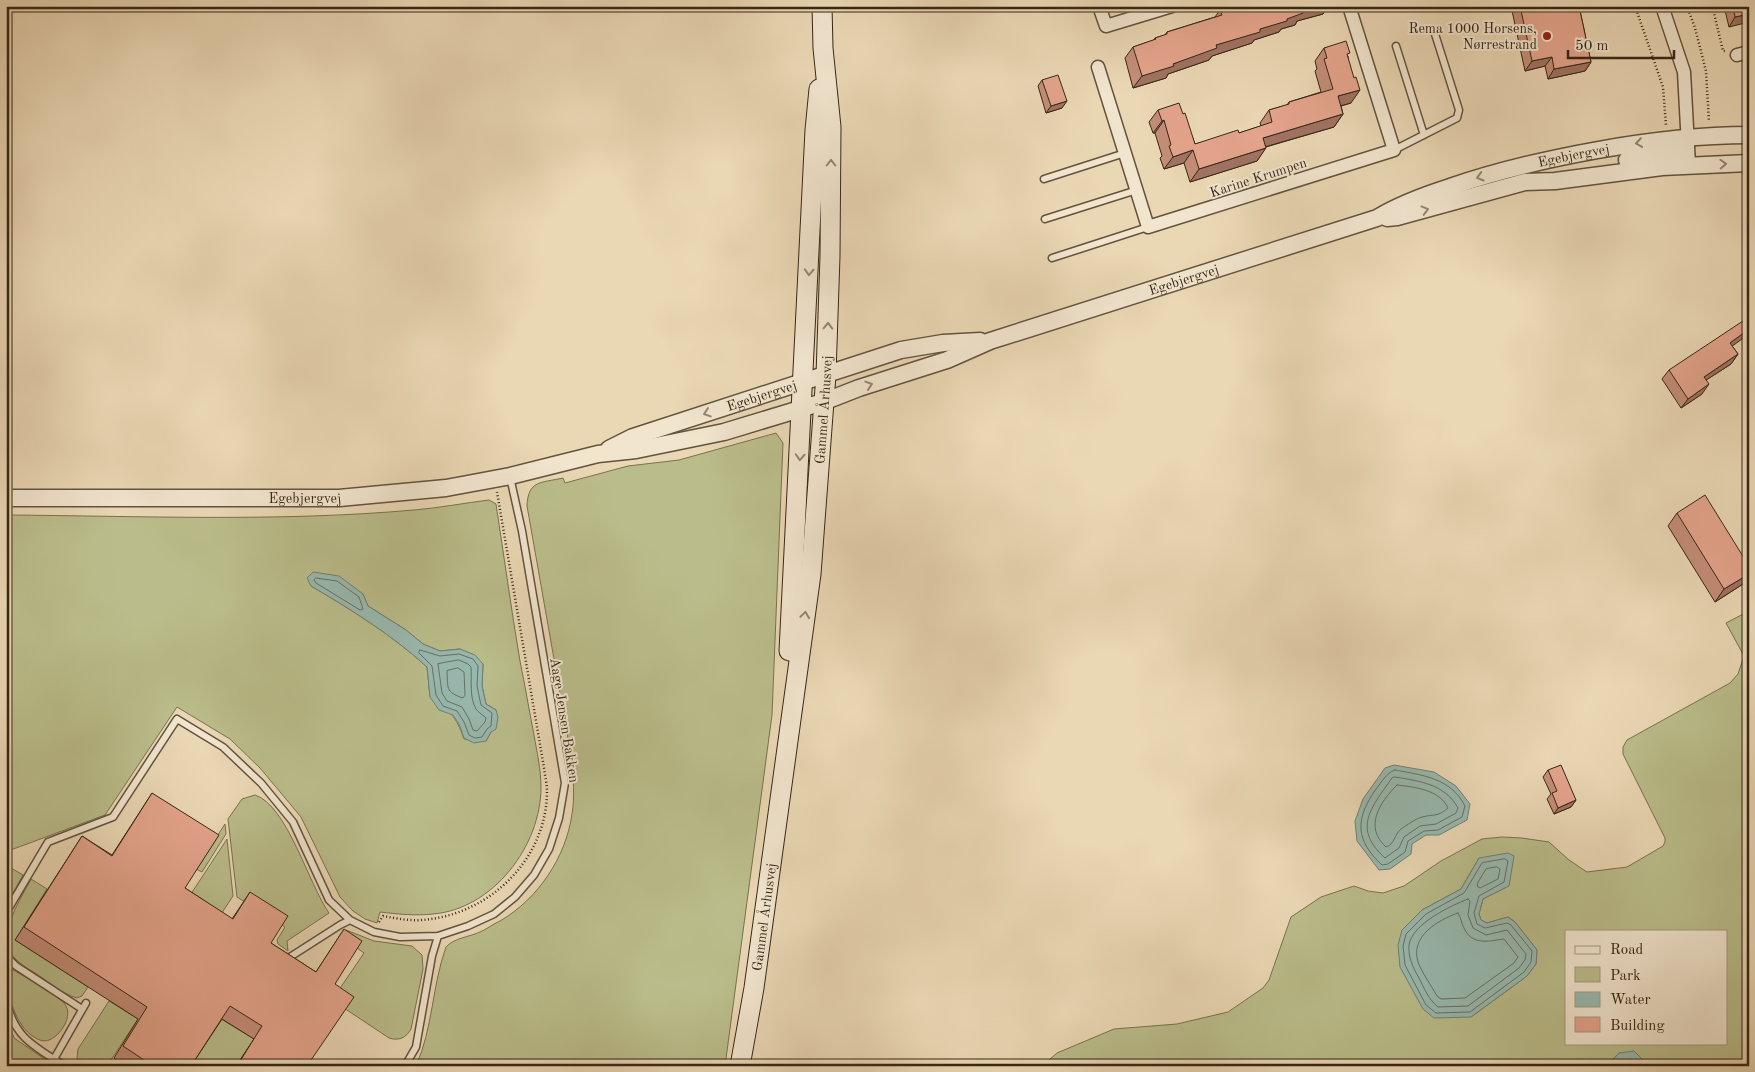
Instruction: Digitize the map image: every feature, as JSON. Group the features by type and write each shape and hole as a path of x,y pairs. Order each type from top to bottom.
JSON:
{"main road":[{"name":"Gammel Århusvej","path":"740,1066 754,988 811,574 826,375 830,256 831,127 823,48 822,6"},
{"name":"Gammel Århusvej","path":"783,767 804,382 815,130 823,48"}],"street":[{"path":"1099,6 1106,26 1172,6"},
{"path":"1349,6 1394,150"},
{"path":"1662,6 1684,72 1689,165"},
{"path":"1098,67 1148,227"},
{"name":"Egebjergvej","path":"6,498 340,498 446,488 598,454 636,450 724,432 823,402 859,388 947,360 990,341 1378,218 1395,208 1429,194 1512,168 1552,158 1687,137 1749,135"},
{"path":"1525,182 1543,174 1569,169 1675,154 1685,146 1687,137"},
{"name":"Karine Krumpen","path":"1148,227 1394,150"},
{"name":"Egebjergvej","path":"1378,218 1397,218 1525,182 1689,165 1749,163"},
{"name":"Egebjergvej","path":"598,454 633,437 901,350 943,343 990,341"}],"lane":[{"path":"1394,150 1457,118 1459,110 1435,34"},
{"path":"1396,46 1424,135"},
{"path":"1044,179 1125,153"},
{"path":"1045,219 1137,190"},
{"path":"1052,258 1148,227"},
{"name":"Aage Jensen Bakken","path":"6,913 48,842 113,818 177,719 223,747 261,783 293,822 329,900 350,920 374,932 400,936 438,936 468,926 494,914 515,898 534,875 549,849 559,818 565,783 522,531 502,477"},
{"path":"278,955 284,958 290,957 350,920"},
{"path":"405,1066 416,1046 432,956 438,936"},
{"path":"6,956 16,966 82,1009"},
{"path":"6,999 9,1012 20,1034 65,1066"},
{"path":"54,1059 86,1003"}],"path":[{"path":"1635,6 1663,87 1666,140"},
{"path":"1687,6 1695,28 1706,71 1709,136"},
{"path":"1710,6 1713,10 1723,52 1735,48 1743,54"},
{"path":"374,932 383,916 420,920 442,918 484,901 502,888 516,874 539,832 547,791 502,477"}],"green space":[{"path":"776,433 783,443 772,715 725,1066 416,1066 426,1037 441,962 446,947 500,921 526,901 538,889 557,861 569,830 574,794 572,761 527,506 530,491 542,482 563,478 565,483 628,466 679,460"},
{"path":"489,500 496,504 541,781 539,809 533,831 523,852 494,887 475,900 455,910 420,915 380,912 377,923 365,919 353,911 340,897 301,817 260,768 230,739 177,707 105,815 8,851 6,850 6,515 312,516 414,510","holes":["311,586 363,594 368,606 406,630 423,644 440,651 460,649 483,664 482,686 486,704 496,710 491,732 486,741 464,739 458,724 451,714 430,697 427,667 400,644 342,604"]},
{"path":"1749,611 1749,1066 1644,1066 1644,1061 1619,1053 1607,1066 1042,1066 1057,1053 1114,1029 1177,1024 1228,1012 1263,988 1269,980 1291,917 1321,897 1354,886 1368,891 1383,893 1404,886 1441,861 1482,839 1502,837 1549,842 1569,860 1587,872 1627,867 1663,846 1665,838 1623,754 1623,747 1627,740 1730,683 1738,674 1744,656 1726,623","holes":["1479,858 1508,886 1483,899 1479,914 1481,920 1487,923 1508,917 1515,922 1537,950 1536,964 1527,976 1471,1017 1422,910 1461,889"]},
{"path":"255,795 267,802 287,829 329,913 287,941 288,951 278,944 277,940 285,927 237,897 228,819 242,799"},
{"path":"225,824 226,834 202,872 196,869"},
{"path":"227,839 233,896 214,925 183,906"},
{"path":"6,865 23,875 6,906"},
{"path":"31,879 47,889 15,940 88,987 82,996 77,998 61,991 23,966 11,953 8,944 10,925 17,905"},
{"path":"346,930 374,941 412,946 422,955 423,969 411,1029 402,1038 389,1038 332,1000 364,953 340,936"},
{"path":"6,966 48,991 66,1006 68,1011 66,1022 55,1037 45,1041 38,1039 31,1035 19,1021 9,994"},
{"path":"109,1001 138,1019 107,1066 80,1066 77,1058 78,1049"},
{"path":"6,1015 14,1038 55,1066 6,1066"},
{"path":"221,1019 254,1039 236,1066 190,1066"}],"water":[{"path":"313,572 339,576 363,594 368,606 406,630 423,644 440,651 460,649 475,655 483,664 482,686 486,704 496,710 498,717 496,729 491,732 486,741 474,743 464,738 459,724 453,715 439,710 430,697 427,667 400,644 342,604 311,586 307,578"},
{"path":"1394,765 1434,772 1456,786 1470,804 1467,820 1439,835 1426,835 1412,844 1411,854 1390,869 1379,870 1357,841 1355,821 1363,799 1385,768"},
{"path":"1508,853 1514,856 1509,886 1483,899 1479,914 1481,920 1487,923 1508,917 1515,922 1537,950 1536,964 1527,976 1471,1017 1434,1018 1423,1009 1400,967 1398,945 1402,930 1422,910 1461,889 1479,858"},
{"path":"1634,1051 1644,1061 1644,1066 1607,1066 1619,1053"}],"building":[{"path":"1231,6 1317,6 1302,11 1303,13 1287,19 1287,21 1260,29 1260,32 1216,45 1217,48 1173,64 1174,66 1142,76 1133,47 1156,39 1167,34 1167,32 1222,15 1220,10"},
{"name":"Rema 1000 Horsens, Nørrestrand","path":"1520,6 1579,6 1591,62 1554,69 1552,57 1532,61"},
{"path":"1733,6 1749,6 1749,14 1735,17"},
{"path":"1346,41 1350,53 1347,54 1354,78 1356,77 1360,90 1338,96 1343,114 1263,138 1266,148 1199,169 1193,150 1173,157 1164,120 1162,121 1158,110 1179,103 1183,114 1185,113 1195,144 1238,130 1239,133 1272,122 1269,110 1333,89 1324,59 1327,58 1324,48"},
{"path":"1058,75 1067,101 1051,106 1042,80"},
{"path":"1749,317 1749,329 1730,343 1738,354 1704,377 1709,384 1688,399 1669,370"},
{"path":"1705,495 1749,566 1749,574 1724,589 1677,513"},
{"path":"1561,765 1576,800 1558,808 1552,793 1557,791 1548,770"},
{"path":"152,793 219,835 185,888 233,919 250,892 288,916 271,943 316,972 344,929 362,941 335,984 354,997 307,1066 237,1066 262,1026 230,1006 191,1066 153,1066 123,1046 147,1007 24,927 82,836 112,856"}],"place":[{"name":"Rema 1000 Horsens, Nørrestrand","path":"1547,36"}]}
